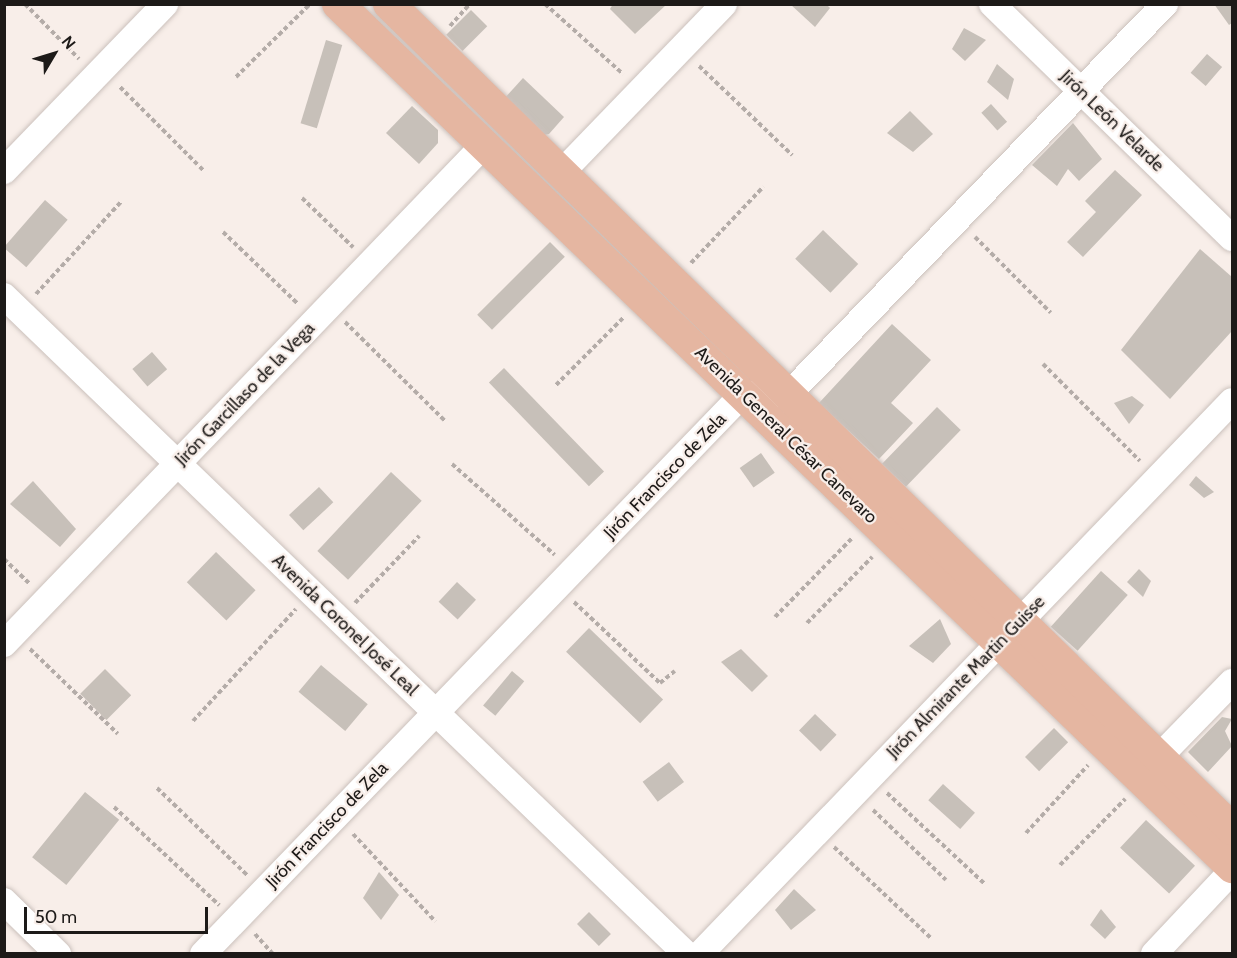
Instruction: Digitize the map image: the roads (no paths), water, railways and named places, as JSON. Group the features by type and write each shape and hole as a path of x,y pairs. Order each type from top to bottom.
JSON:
{"main road":[{"name":"Avenida General César Canevaro","path":"338,4 881,528 1010,632 1151,769 1233,867"},
{"name":"Avenida General César Canevaro","path":"389,4 789,394 1010,632 1107,745 1151,769 1233,829"}],"street":[{"path":"4,171 165,4"},
{"path":"562,172 724,4"},
{"name":"Jirón León Velarde","path":"992,4 1233,238"},
{"path":"743,394 789,394 1165,4"},
{"name":"Jirón Garcillaso de la Vega","path":"9,639 485,144"},
{"name":"Avenida Coronel José Leal","path":"12,304 686,954"},
{"name":"Jirón Francisco de Zela","path":"203,954 743,394"},
{"name":"Jirón Almirante Martin Guisse","path":"700,954 1233,401"},
{"path":"1151,769 1233,682"},
{"path":"1154,954 1233,871"},
{"path":"4,901 58,954"}]}
